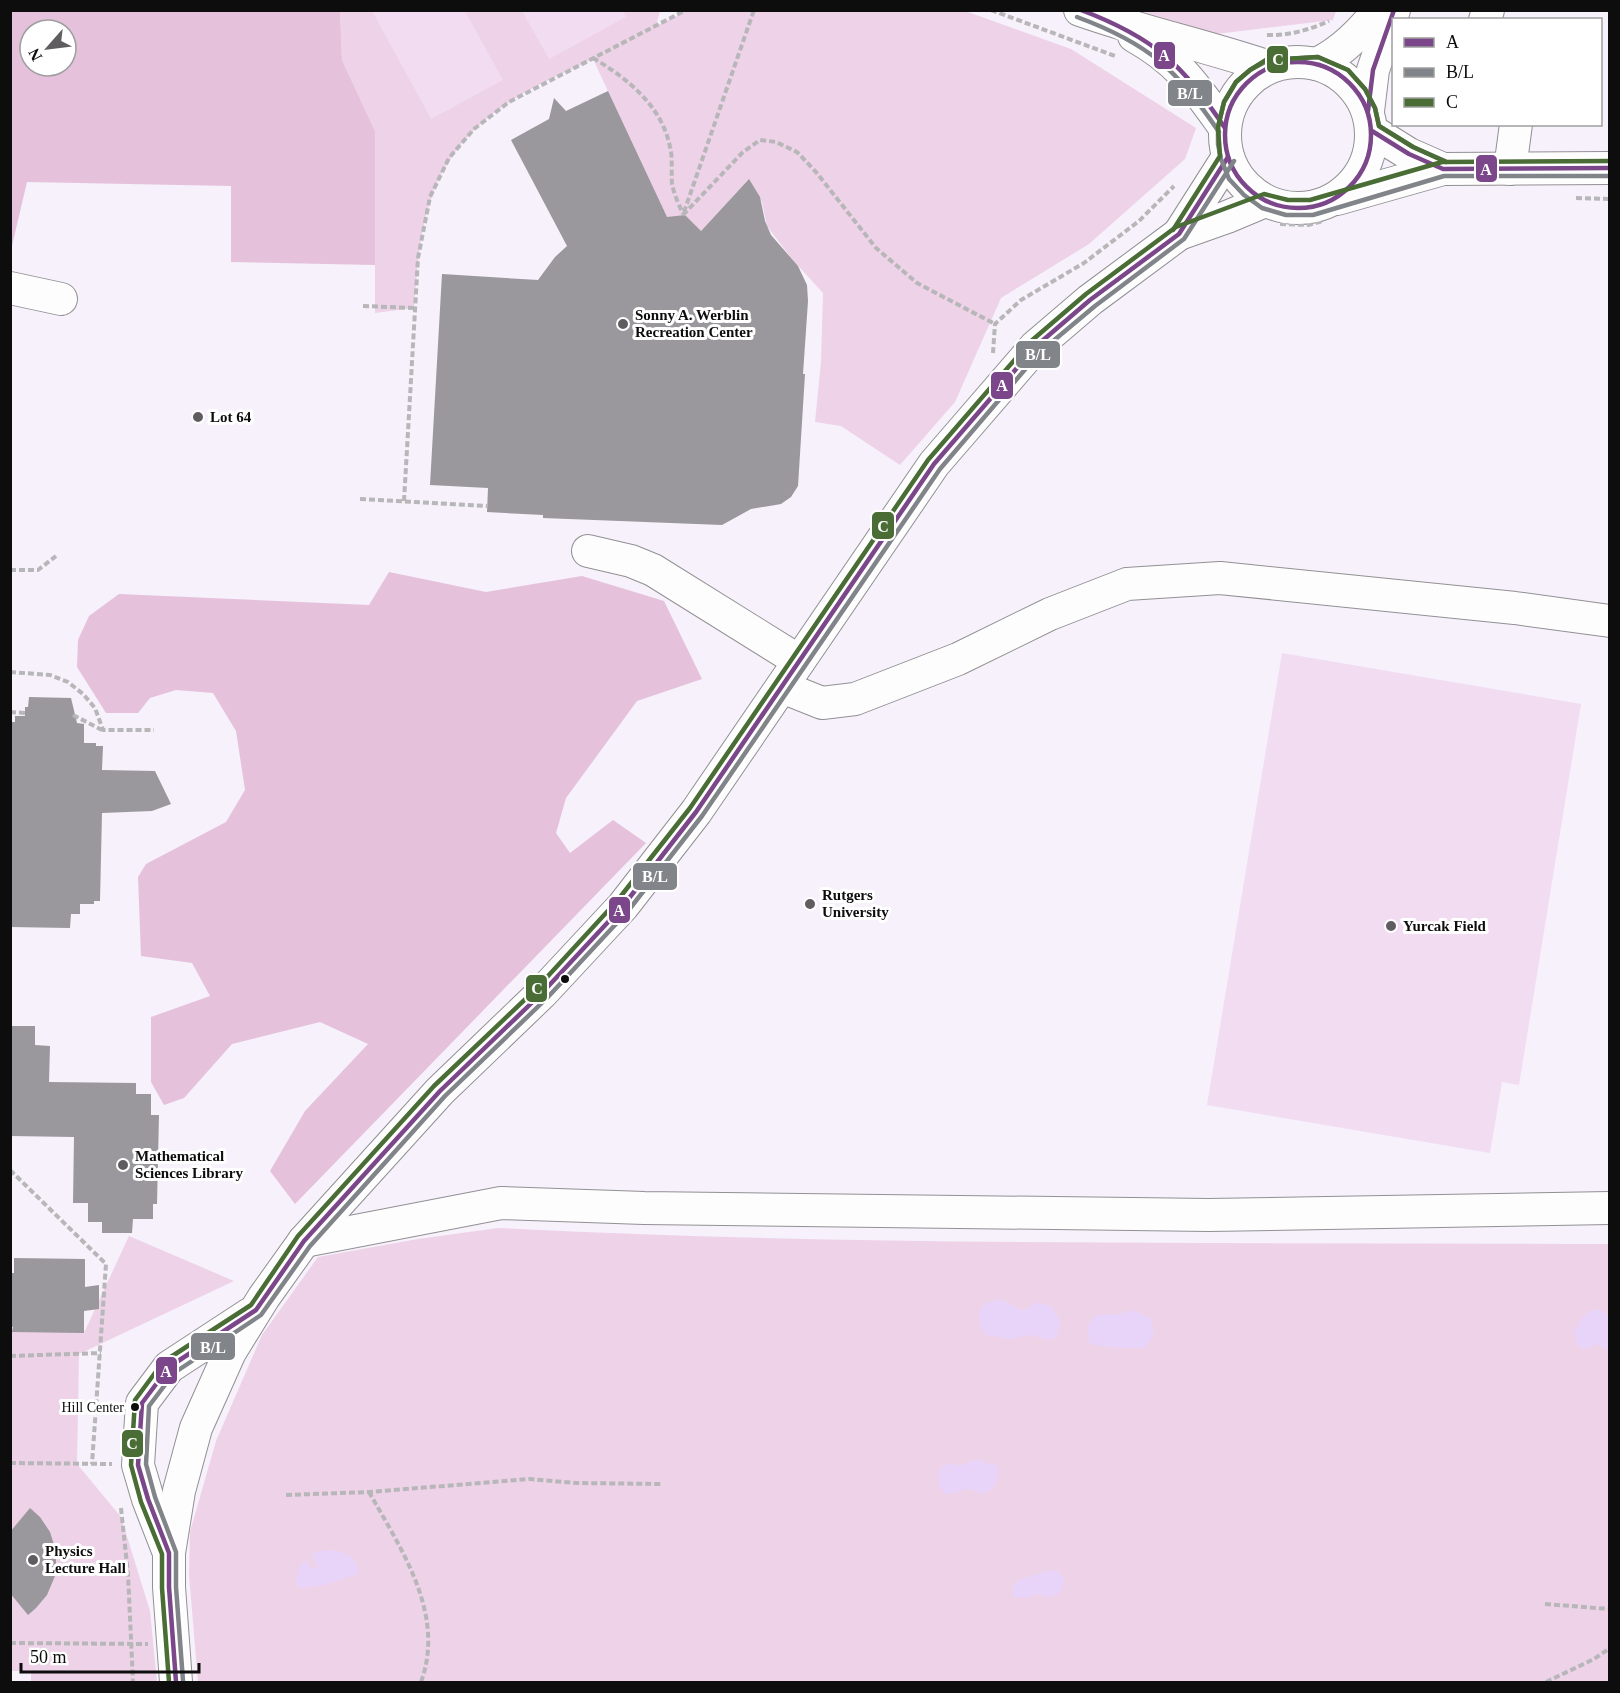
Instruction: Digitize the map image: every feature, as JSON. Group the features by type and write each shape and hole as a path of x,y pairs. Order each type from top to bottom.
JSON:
{"street":[{"path":"1092,15 1219,50 1269,67 1317,64 1335,56 1361,33 1379,10"},
{"path":"1331,210 1363,171 1370,152 1373,70 1394,10"},
{"path":"1092,15 1156,48 1176,64 1191,81 1226,142 1236,175 1272,212"},
{"path":"1317,64 1344,76 1358,92 1370,121 1409,154 1443,169"},
{"path":"1179,234 1226,142 1230,106 1241,88 1254,76 1269,67"},
{"path":"1510,169 1516,126"},
{"path":"176,1683 169,1553 179,1491 196,1428 230,1352 256,1310 304,1241 440,1091 542,993 623,906 696,812 934,464 1035,347 1090,300 1179,234 1227,217 1287,208 1331,210 1443,169 1610,168"},
{"path":"10,288 61,299"},
{"path":"588,552 631,561 653,570 799,661"},
{"path":"782,687 822,703 855,699 958,658 1050,614 1127,584 1220,578 1515,608 1610,621"},
{"path":"304,1241 501,1203 644,1208 1209,1215 1610,1208"},
{"path":"169,1553 148,1499 138,1465 142,1403 169,1367 256,1310"}],"path":[{"path":"404,501 418,258 430,197 449,158 474,129 509,102 686,10"},
{"path":"683,215 754,10"},
{"path":"992,10 1120,58"},
{"path":"1266,35 1277,36 1307,30 1333,20"},
{"path":"593,58 626,80 642,95 660,120 670,147 673,186 683,215"},
{"path":"683,215 742,152 760,140 776,142 797,152 816,172 876,248 917,283 994,324"},
{"path":"992,359 994,324 1021,300 1084,263 1138,220 1176,184"},
{"path":"1566,198 1610,199"},
{"path":"1272,212 1308,225 1331,210"},
{"path":"363,306 414,308"},
{"path":"360,499 488,506"},
{"path":"10,570 38,570 56,556"},
{"path":"10,672 50,675 68,682 95,708 103,730"},
{"path":"10,712 25,713"},
{"path":"74,715 103,730 154,730"},
{"path":"10,1170 106,1264 92,1464"},
{"path":"10,1356 101,1353"},
{"path":"10,1463 121,1465"},
{"path":"286,1495 369,1492 530,1479 576,1483 662,1484"},
{"path":"369,1492 411,1569 424,1602 429,1635 425,1671 421,1683"},
{"path":"121,1506 128,1574 133,1683"},
{"path":"1545,1604 1610,1609"},
{"path":"10,1643 173,1644"},
{"path":"1545,1683 1594,1659 1610,1648"}],"shaded area":[{"path":"11,10 340,11 342,60 375,131 375,265 231,262 231,186 27,182 11,250"},
{"path":"1336,10 1333,20 1216,34 1140,11"},
{"path":"340,11 660,11 656,26 686,11 965,11 1071,49 1196,128 1185,159 1089,244 1001,298 955,402 900,465 841,426 815,422 821,362 823,293 792,259 767,226 762,202 748,180 696,236 647,220 655,192 593,59 508,103 481,124 461,145 445,168 426,218 420,246 414,308 375,313 375,131 342,60"},
{"path":"372,11 465,11 503,80 431,119"},
{"path":"522,11 623,11 626,17 549,59"},
{"path":"389,572 486,592 582,576 664,601 702,679 637,701 566,798 556,833 570,853 613,820 646,843 295,1204 270,1171 305,1111 368,1044 320,1022 232,1044 184,1098 164,1105 151,1082 151,1017 210,996 192,963 141,956 138,877 146,864 226,822 245,790 236,731 213,693 176,690 150,698 138,713 106,713 77,667 78,640 89,616 119,594 369,605"},
{"name":"Yurcak Field","path":"1282,653 1581,704 1519,1085 1502,1082 1490,1153 1207,1105"},
{"path":"498,1228 915,1241 1609,1244 1609,1682 198,1682 189,1575 190,1532 216,1441 262,1335 318,1257 418,1239"},
{"path":"129,1236 234,1281 79,1354 77,1464 121,1517 150,1611 157,1682 31,1682 31,1671 11,1671 10,1328 84,1333"}],"sand":[{"path":"1002,1300 1023,1311 1038,1302 1052,1307 1060,1320 1058,1334 1048,1340 1031,1335 1010,1339 985,1335 980,1326 979,1311 986,1303"},
{"path":"1591,1310 1601,1310 1609,1318 1609,1349 1598,1344 1583,1350 1575,1340 1578,1323"},
{"path":"1135,1311 1151,1319 1154,1334 1146,1347 1117,1348 1089,1343 1088,1327 1093,1317"},
{"path":"979,1459 987,1464 994,1463 998,1468 997,1481 993,1488 981,1494 965,1489 945,1494 939,1485 938,1472 943,1465 953,1463 959,1466"},
{"path":"334,1550 354,1560 358,1574 321,1586 299,1588 295,1581 301,1563 306,1561 316,1569 318,1567 313,1560 313,1554 318,1551"},
{"path":"1045,1571 1058,1571 1064,1578 1063,1588 1057,1595 1045,1597 1040,1593 1028,1598 1013,1597 1012,1590 1018,1581"}],"building":[{"name":"Sonny A. Werblin Recreation Center","path":"608,91 667,217 685,215 701,231 749,179 760,197 765,221 771,235 798,266 807,285 803,374 805,374 798,486 791,497 781,504 751,509 722,525 543,518 543,515 487,512 488,488 430,485 442,274 538,280 555,257 567,246 511,140 549,119 554,98 566,111"},
{"path":"29,697 71,698 77,723 84,724 84,743 96,743 96,746 103,746 102,770 155,771 171,804 152,811 102,813 100,901 94,901 94,904 80,904 80,914 71,914 70,928 10,927 10,722 15,722 15,716 25,716 25,707 28,707"},
{"path":"10,1026 35,1026 35,1045 50,1046 49,1082 136,1083 136,1094 151,1094 151,1115 159,1115 157,1204 153,1204 153,1219 133,1219 132,1233 102,1233 102,1222 88,1222 88,1203 73,1203 74,1137 10,1136"},
{"path":"14,1258 85,1259 85,1287 99,1285 99,1309 84,1311 84,1333 12,1332 13,1327 10,1327 10,1273 14,1273"},
{"name":"Physics Lecture Hall","path":"30,1508 40,1517 50,1532 56,1562 55,1576 47,1595 28,1615 10,1593 10,1532"}],"transit line":[{"name":"A","path":"1081,10 1129,31 1165,56 1195,86 1225,128"},
{"name":"A","path":"1368,111 1373,70 1394,10"},
{"name":"B/L","path":"1077,17 1124,38 1159,61 1189,91 1219,132"},
{"name":"B/L","path":"1445,161 1413,147 1379,126 1375,108 1365,89 1348,70 1318,57 1269,60 1250,70 1236,82 1224,102 1218,127 1221,159 1229,179 1244,195 1262,208 1286,215 1313,215 1444,176 1610,176"},
{"name":"C","path":"1173,230 1220,156 1218,127 1224,102 1236,82 1266,60 1318,57 1348,70 1365,89 1375,108 1379,126 1413,147 1446,162"},
{"name":"A","path":"1298,62 1326,67 1350,83 1366,107 1371,135 1366,163 1350,187 1326,203 1298,208 1270,203 1246,187 1230,163 1225,135 1230,107 1246,83 1270,67 1298,62"},
{"name":"A","path":"1372,131 1409,154 1443,169 1610,168"},
{"name":"A","path":"176,1682 169,1587 169,1553 148,1499 138,1465 142,1403 169,1367 256,1310 304,1241 440,1091 542,993 623,906 696,812 934,464 1035,347 1090,300 1179,234 1228,157"},
{"name":"B/L","path":"183,1681 176,1587 176,1552 155,1497 146,1464 149,1406 174,1373 261,1315 310,1246 445,1096 547,998 628,911 702,816 940,469 1040,352 1095,306 1184,239 1234,161"},
{"name":"C","path":"169,1682 162,1588 162,1554 141,1502 131,1465 135,1400 163,1362 251,1305 298,1236 434,1086 537,988 617,901 690,808 928,460 1030,342 1086,294 1176,227 1264,194 1288,200 1310,200 1442,162 1610,161"}],"place":[{"name":"Sonny A. Werblin Recreation Center","path":"623,324"},
{"name":"Lot 64","path":"198,417"},
{"name":"Rutgers University","path":"810,904"},
{"name":"Yurcak Field","path":"1391,926"},
{"name":"Mathematical Sciences Library","path":"123,1165"},
{"name":"Hill Center","path":"135,1407"},
{"name":"Physics Lecture Hall","path":"33,1560"}]}
